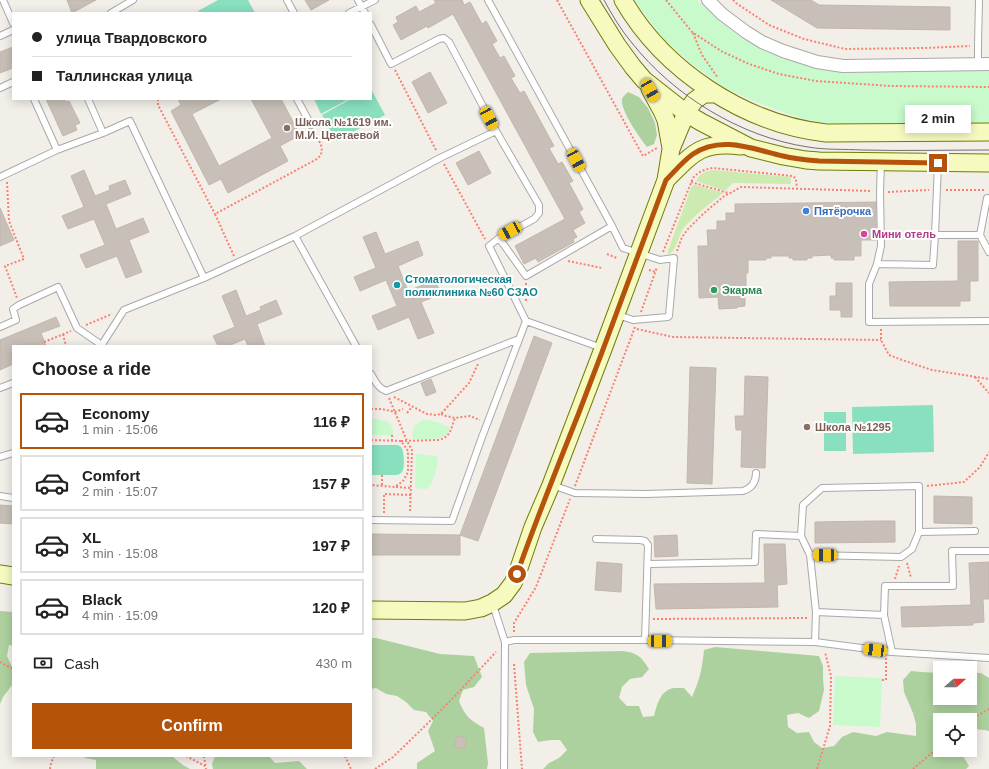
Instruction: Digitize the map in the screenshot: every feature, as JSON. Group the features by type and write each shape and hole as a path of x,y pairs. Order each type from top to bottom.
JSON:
{"main road":[{"path":"372,610 465,611 481,608 492,603 504,596 513,584 533,527 551,485 666,180 665,148 668,126 664,116 644,80 616,45 589,0"},
{"path":"623,0 644,31 671,60 685,72 718,87 743,108 762,116 816,132 989,132"},
{"path":"644,80 686,113 751,148"},
{"path":"665,148 694,101 718,87"},
{"path":"666,180 690,156 706,147 720,144 751,148 783,156 819,161 989,163"},
{"path":"0,574 12,576"}],"street":[{"path":"708,0 722,14 762,42 816,62 843,66 984,64"}],"lane":[{"path":"3,0 12,21"},
{"path":"113,12 133,0"},
{"path":"287,0 293,12"},
{"path":"358,0 364,10"},
{"path":"354,12 364,10 375,0"},
{"path":"488,0 623,248 660,260 674,258 668,317 633,320 616,315"},
{"path":"979,0 978,46 984,64"},
{"path":"372,27 391,64 439,39 444,38 449,42 496,131 539,205 539,213 534,219 499,238 489,246 526,321 603,349"},
{"path":"0,36 12,30"},
{"path":"0,88 12,82"},
{"path":"34,100 57,150"},
{"path":"88,100 103,134"},
{"path":"298,100 311,125"},
{"path":"0,177 57,150 103,134 130,121 204,278"},
{"path":"103,345 124,310 204,278 295,236 440,158 496,131"},
{"path":"881,162 881,246 877,264 869,284 869,322 989,321"},
{"path":"877,264 933,265 938,163"},
{"path":"989,198 987,198 980,235 989,252"},
{"path":"499,238 526,276 612,226"},
{"path":"935,235 980,235"},
{"path":"295,236 355,345"},
{"path":"0,327 16,320 13,309 19,304 58,287 77,328 101,345"},
{"path":"372,520 452,521 526,321"},
{"path":"372,376 381,389 386,391 519,339"},
{"path":"0,388 12,383"},
{"path":"0,457 12,453"},
{"path":"551,485 572,492 646,494 743,490 752,486 756,479 756,472"},
{"path":"810,555 903,555 912,549 918,532 919,486 822,488 803,504 801,536 810,555 816,615 815,642"},
{"path":"0,496 12,498"},
{"path":"918,532 975,531"},
{"path":"648,564 755,562 756,534 801,536"},
{"path":"596,539 645,541 648,545 645,640"},
{"path":"889,653 884,615 885,586 953,586 952,551 989,551"},
{"path":"492,603 505,642 504,769"},
{"path":"816,615 884,615"},
{"path":"505,642 514,640 815,642 889,653 989,658"}],"path":[{"path":"557,0 643,156 665,148"},
{"path":"733,0 770,25 804,39 846,49 978,46"},
{"path":"692,32 702,55 717,77 718,87"},
{"path":"158,100 158,105 215,214 237,263"},
{"path":"215,214 320,157 322,145 311,125"},
{"path":"514,640 514,623 536,587 660,260 693,178 697,173 707,169 725,168 793,176 796,179 797,189"},
{"path":"6,174 9,221 24,259 5,266 19,304"},
{"path":"691,182 729,193"},
{"path":"674,258 682,237 688,229 723,197 741,187 880,192"},
{"path":"607,254 617,258"},
{"path":"556,259 602,268"},
{"path":"649,270 656,272"},
{"path":"526,276 526,321"},
{"path":"44,342 124,310"},
{"path":"880,322 881,340 889,354 932,370 989,378"},
{"path":"635,328 673,337 881,340"},
{"path":"63,334 66,345"},
{"path":"441,414 469,383 483,353"},
{"path":"974,376 989,393"},
{"path":"395,398 427,414 441,414 455,418 470,416 487,423"},
{"path":"390,402 412,450 410,505"},
{"path":"407,413 412,407"},
{"path":"372,409 382,409 395,412 402,409"},
{"path":"372,440 439,440 445,438 449,434 455,418"},
{"path":"392,435 392,441"},
{"path":"395,487 403,481 408,472 408,451 401,441"},
{"path":"919,486 964,482 980,467 989,452"},
{"path":"382,475 382,486"},
{"path":"372,485 411,488"},
{"path":"384,520 384,494 411,495"},
{"path":"903,555 913,586"},
{"path":"893,586 903,555"},
{"path":"646,619 816,615"},
{"path":"375,769 393,757 425,726 505,642"},
{"path":"817,769 830,726 831,676 825,651"},
{"path":"882,680 886,680 889,653"},
{"path":"513,658 522,769"},
{"path":"0,662 12,668"},
{"path":"977,716 989,709"},
{"path":"913,769 933,752"},
{"path":"50,769 54,757"},
{"path":"188,757 205,768"},
{"path":"204,757 205,768"},
{"path":"345,757 351,769"}],"green space":[{"path":"218,0 248,0 254,12 199,12 198,11"},
{"path":"635,0 697,0 721,22 743,39 779,57 813,67 841,71 989,71 989,125 841,124 816,122 791,115 727,89 693,65 665,41"},
{"path":"372,91 385,115 336,141 322,115 349,100 372,100"},
{"path":"628,92 639,97 648,108 655,123 657,135 654,144 647,147 631,124 624,110 622,99"},
{"path":"314,100 347,100 321,114"},
{"path":"714,170 791,177 791,184 733,183 725,191 696,181 703,173"},
{"path":"693,185 723,193 687,224 681,232 672,252 670,254 667,253 691,188"},
{"path":"933,405 934,452 853,454 852,407"},
{"path":"824,412 846,412 846,451 824,451"},
{"path":"372,419 384,421 390,424 392,426 393,435 372,435"},
{"path":"424,420 435,421 450,428 449,432 436,439 413,439 414,427"},
{"path":"372,445 397,445 401,447 403,451 404,467 402,472 397,475 372,475"},
{"path":"416,454 437,457 435,474 427,489 415,488"},
{"path":"0,611 12,612 12,646 9,645 7,656 12,667 12,685 3,697 0,704"},
{"path":"372,638 440,654 474,656 482,677 474,687 463,690 459,701 468,717 484,728 488,763 487,769 417,769 417,763 435,751 428,731 433,721 426,712 414,710 397,696 386,694 376,688 372,689"},
{"path":"715,647 819,656 823,666 824,690 819,711 809,718 798,713 787,715 788,727 797,733 809,732 814,742 822,748 834,746 842,737 853,732 876,736 887,732 916,736 916,724 904,692 903,680 911,671 933,673 933,705 977,705 977,673 981,673 989,678 989,731 977,729 977,713 933,713 933,757 964,757 969,766 966,769 543,769 549,763 559,758 567,750 560,740 538,742 533,732 534,709 526,685 524,662 530,653 623,651 635,654 644,661 649,669 642,677 630,679 622,687 619,698 627,706 639,706 643,717 654,716 656,707 662,695 669,689 684,688 692,697 700,674 704,650"},
{"path":"835,676 882,678 880,727 833,725"},
{"path":"84,757 174,757 190,769 96,769 96,760"},
{"path":"215,757 270,757 275,763 299,761 307,769 213,769 212,764"}],"building":[{"path":"67,0 96,0 74,12 72,12"},
{"path":"305,0 329,0 311,10"},
{"path":"434,0 462,0 464,5 470,2 482,24 486,21 497,41 492,44 500,58 504,56 515,76 511,78 520,93 524,91 554,146 549,148 558,164 562,162 573,181 569,183 583,209 579,212 585,223 573,230 577,237 573,239 574,242 538,262 536,258 524,264 515,246 565,219 453,14 428,28 427,26 401,40 393,25 398,22 396,17 416,6 419,12 436,3"},
{"path":"771,0 811,0 819,5 950,7 950,30 817,28"},
{"path":"12,47 12,68 0,73 0,52"},
{"path":"430,72 447,103 428,113 412,82"},
{"path":"46,100 69,101 80,123 75,125 77,130 63,136"},
{"path":"178,100 219,100 192,114 219,166 272,138 252,100 282,100 300,135 280,146 288,161 228,193 221,179 209,185 171,111 181,105"},
{"path":"479,151 491,173 468,185 456,163"},
{"path":"84,170 95,196 110,190 109,186 125,180 131,194 106,204 116,229 143,218 149,232 129,240 142,272 126,278 117,256 86,268 80,255 105,245 94,219 68,229 62,216 84,207 71,176"},
{"path":"876,202 876,240 861,240 861,256 854,256 854,260 834,260 834,258 831,258 831,255 812,256 812,258 807,258 807,260 793,260 793,258 789,258 789,256 771,256 771,258 766,258 766,260 748,260 745,306 719,309 718,297 699,298 698,246 708,246 707,230 717,230 717,221 726,221 726,213 735,213 735,204"},
{"path":"0,208 14,240 0,246"},
{"name":"Стоматологическая поликлиника №60 СЗАО","path":"376,232 385,254 418,241 423,255 398,266 408,291 435,280 441,294 421,302 434,333 418,339 409,317 378,330 372,316 397,306 386,280 360,291 354,277 376,268 363,237"},
{"path":"958,241 978,241 978,281 970,281 970,301 960,301 960,306 890,306 889,282 958,281"},
{"path":"836,283 852,283 852,317 841,317 841,310 830,310 830,296 836,296"},
{"path":"236,290 246,316 261,310 260,307 276,300 282,314 257,324 265,345 248,345 245,339 230,345 218,345 213,336 235,327 222,296"},
{"path":"56,317 60,326 41,333 46,345 12,345 12,364 0,370 0,340"},
{"path":"534,336 552,343 478,541 460,535"},
{"path":"690,367 716,368 712,484 687,483"},
{"path":"745,376 768,377 765,468 741,467 742,430 736,430 735,416 744,416"},
{"path":"431,379 436,392 426,396 421,383"},
{"path":"934,496 972,497 972,524 934,523"},
{"path":"0,505 12,506 12,524 0,523"},
{"path":"895,521 895,542 815,543 815,522"},
{"path":"372,534 460,535 460,555 372,555"},
{"path":"677,535 678,556 655,557 654,536"},
{"path":"764,544 785,544 787,584 777,585 778,607 656,609 654,584 765,583"},
{"path":"597,562 622,564 621,592 595,590"},
{"path":"989,562 989,599 983,599 984,622 973,623 973,625 902,627 901,607 971,605 969,563"},
{"path":"457,736 467,738 464,749 454,747"}],"tram line":[{"path":"604,0 628,38 649,62 668,80 688,97 711,111 734,124 758,134 783,142 821,149 989,150"}],"place":[{"name":"Школа №1619 им. М.И. Цветаевой","path":"287,128"},
{"name":"Пятёрочка","path":"806,211"},
{"name":"Мини отель","path":"864,234"},
{"name":"Стоматологическая поликлиника №60 СЗАО","path":"397,285"},
{"name":"Экарма","path":"714,290"},
{"name":"Школа №1295","path":"807,427"}],"route":[{"path":"517,574 533,527 551,485 599,361 666,180 686,160 693,154 706,147 720,144 751,148 806,160 938,163"}]}
